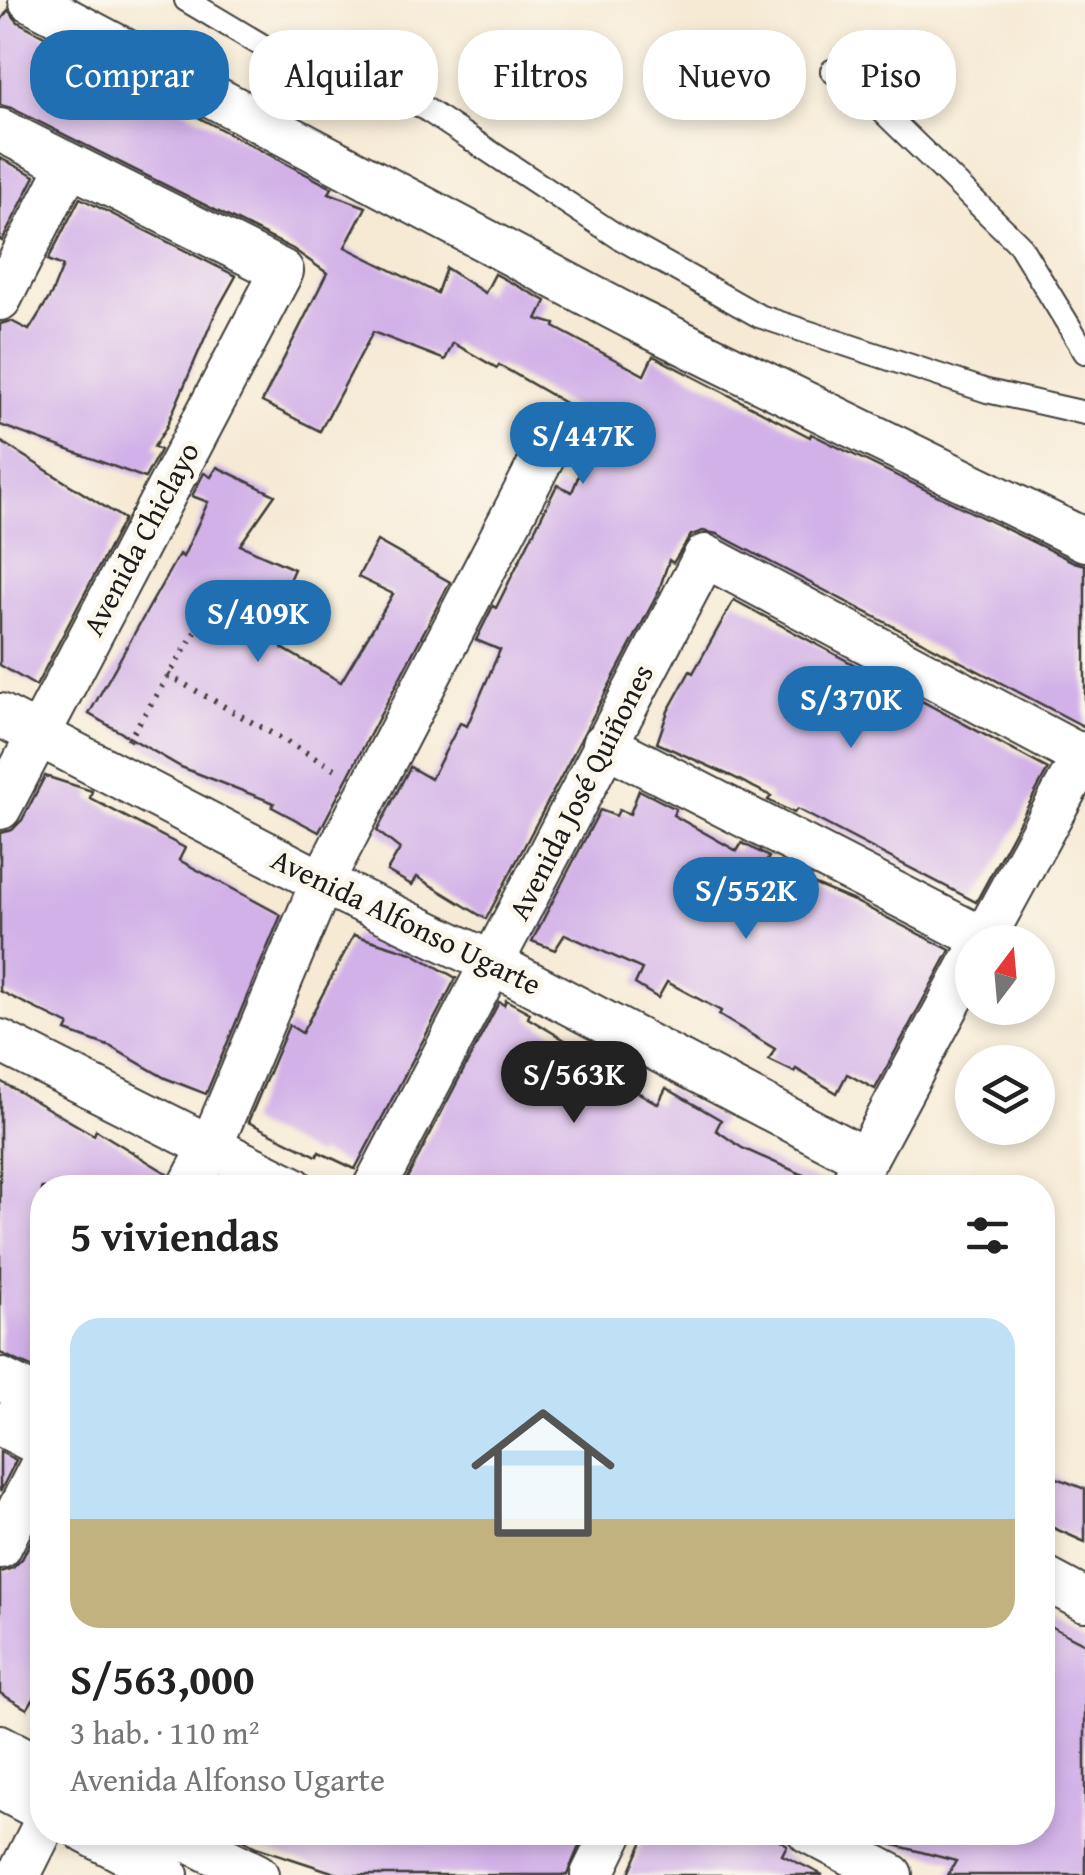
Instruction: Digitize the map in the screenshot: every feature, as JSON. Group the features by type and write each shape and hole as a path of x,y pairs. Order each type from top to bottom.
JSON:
{"street":[{"path":"30,0 634,319 1085,540"},
{"path":"0,130 70,165 0,300"},
{"name":"Avenida Chiclayo","path":"0,808 282,271 70,165"},
{"path":"196,1175 212,1146 322,882 547,449"},
{"name":"Avenida José Quiñones","path":"381,1175 705,556 1084,755"},
{"name":"Avenida Alfonso Ugarte","path":"0,715 322,882 492,963 858,1173"},
{"path":"604,744 955,934"},
{"path":"992,925 1084,755"},
{"path":"858,1173 955,994"},
{"path":"0,1041 267,1175"},
{"path":"0,1379 30,1394"},
{"path":"0,1424 30,1440"},
{"path":"0,1547 30,1488"},
{"path":"1055,1583 1085,1600"},
{"path":"0,1746 30,1762"},
{"path":"0,1788 30,1804"},
{"path":"19,1875 34,1845"},
{"path":"110,1845 167,1875"},
{"path":"197,1845 257,1875"},
{"path":"592,1875 607,1845"},
{"path":"834,1845 892,1875"}],"lane":[{"path":"186,0 290,62 421,106 620,238 758,316 987,390 1085,413"},
{"path":"891,120 1019,244 1085,352"}],"path":[{"path":"110,772 227,581"},
{"path":"168,675 372,790"}],"building":[{"path":"8,10 18,22 33,30 30,30 30,118 0,105 0,22"},
{"path":"35,120 203,120 332,188 329,193 366,207 345,247 437,293 446,268 485,293 495,274 546,301 537,319 555,324 554,327 644,375 653,356 810,437 811,434 1085,565 1085,727 717,534 703,531 691,535 673,563 669,560 658,593 486,919 417,877 412,885 387,871 400,849 377,831 410,767 431,779 460,723 467,726 500,650 476,640 557,485 572,492 600,423 453,343 445,360 373,332 320,431 262,402 327,273 293,249"},
{"path":"0,158 35,176 2,241 0,240"},
{"path":"80,198 236,276 154,447 160,450 145,478 0,425 0,324 11,321 29,330 51,295 63,266 48,260"},
{"path":"0,441 124,519 36,686 0,665"},
{"path":"217,467 275,495 240,545 294,569 277,607 300,620 282,648 341,682 393,594 358,577 377,541 450,582 319,832 272,807 274,803 181,767 89,714 179,554 183,557 208,502 192,496 204,473 211,477"},
{"path":"734,600 1048,769 976,902 797,809 794,813 768,800 771,796 731,776 657,743 668,711"},
{"path":"45,776 92,791 90,798 185,848 179,860 281,915 206,1094 165,1078 111,1047 66,1031 69,1025 0,991 0,833 12,830 22,820"},
{"path":"639,790 676,809 673,815 737,851 742,843 769,857 765,864 854,901 950,950 875,1089 847,1074 837,1093 796,1069 794,1072 769,1060 775,1049 719,1015 721,1011 667,982 658,998 635,984 642,969 565,934 555,950 532,941 600,810 616,816 619,810 630,814"},
{"path":"354,935 412,953 456,978 355,1169 319,1152 317,1156 248,1122 289,1025 302,1033"},
{"path":"506,1000 530,1013 528,1018 575,1046 572,1054 658,1104 666,1088 721,1120 716,1130 742,1148 803,1175 409,1175 499,1002 504,1005"},
{"path":"0,1081 94,1135 96,1130 168,1174 30,1175 30,1367 0,1353"},
{"path":"0,1452 16,1460 0,1492"},
{"path":"1055,1477 1085,1489 1085,1542 1055,1529"},
{"path":"30,1543 27,1709 0,1693 0,1572 13,1568"},
{"path":"1055,1629 1085,1644 1085,1875 948,1875 956,1861 895,1845 1055,1845"},
{"path":"252,1845 580,1845 567,1875 341,1875"},
{"path":"641,1845 787,1845 782,1855 823,1875 628,1875"}]}
